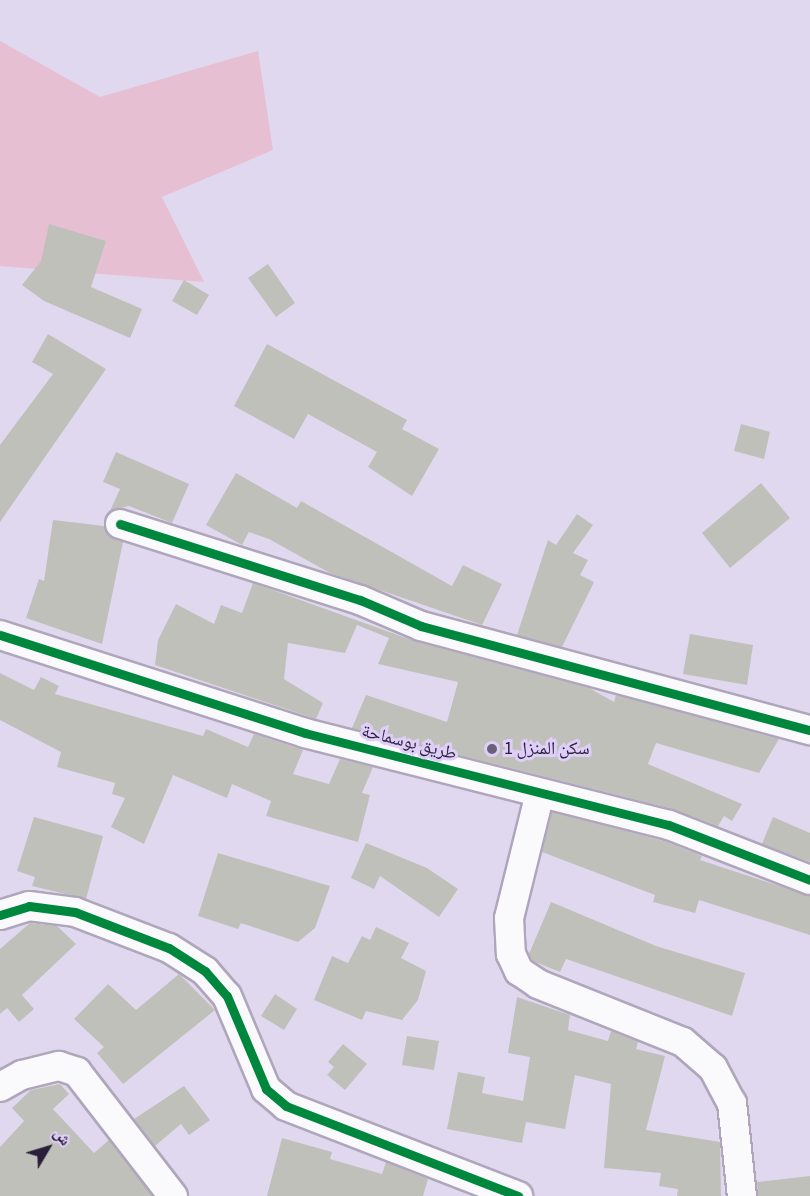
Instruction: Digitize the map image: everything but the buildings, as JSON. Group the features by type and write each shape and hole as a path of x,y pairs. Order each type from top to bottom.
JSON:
{"street":[{"path":"120,524 360,600 422,626 810,730"},
{"name":"طريق بوسماحة","path":"0,635 305,734 669,825 810,880"},
{"path":"540,793 509,918 511,954 519,971 538,984 683,1042 713,1068 732,1103 742,1196"},
{"path":"0,915 28,906 75,912 169,948 205,971 227,996 266,1089 286,1106 519,1196"},
{"path":"0,1088 22,1075 59,1066 77,1072 173,1196"}],"shaded area":[{"path":"0,41 100,97 258,51 273,150 162,197 204,282 0,266"}],"cycle path":[{"path":"120,524 360,600 421,626 810,730"},
{"path":"0,635 305,733 669,825 810,880"},
{"path":"0,915 29,906 75,912 169,948 205,971 227,996 266,1089 286,1106 518,1196"}],"place":[{"name":"سكن المنزل 1","path":"492,749"}]}
